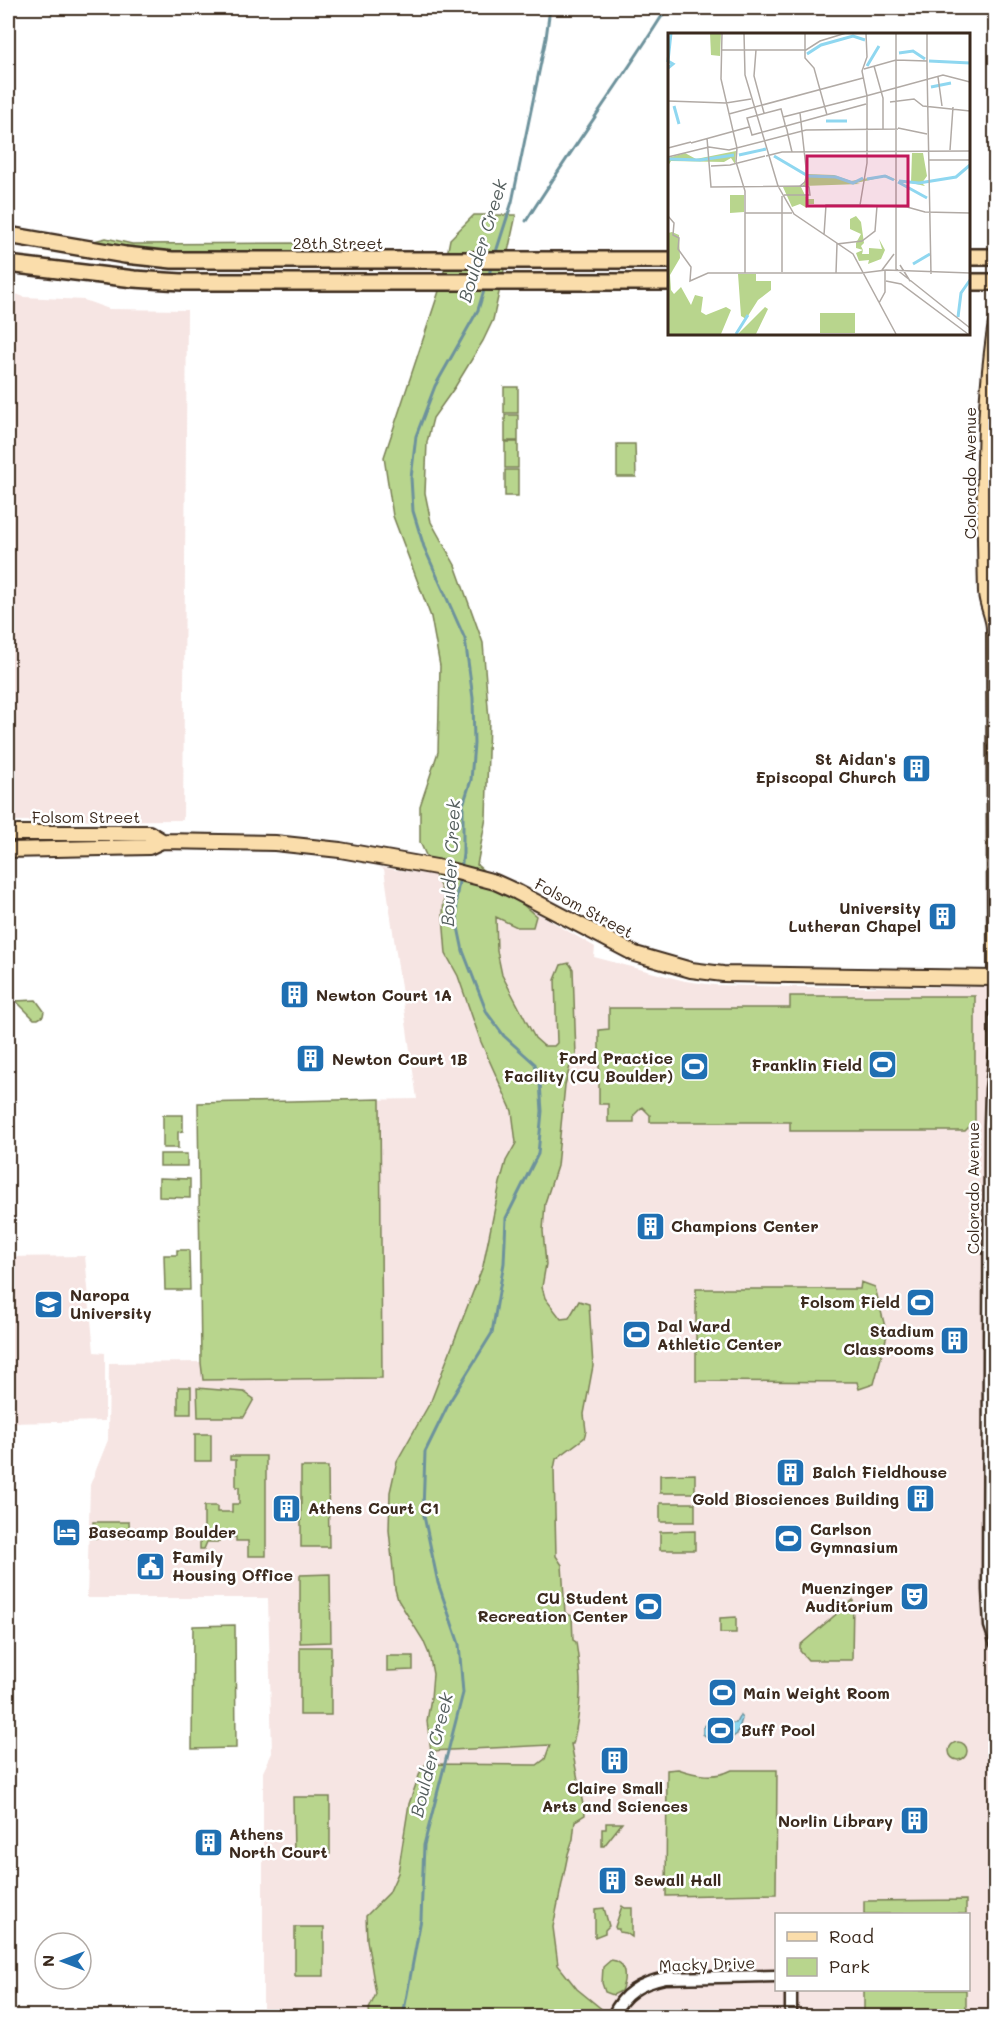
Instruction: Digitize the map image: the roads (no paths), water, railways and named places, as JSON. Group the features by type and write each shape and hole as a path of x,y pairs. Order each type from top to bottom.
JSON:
{"highway":[{"name":"28th Street","path":"8,235 125,255 171,260 668,260"},
{"path":"970,257 996,257"},
{"path":"10,264 134,279 182,282 668,282"},
{"path":"970,282 996,282"}],"main road":[{"name":"Colorado Avenue","path":"995,978 995,622 986,597 986,429 990,365 996,323"},
{"name":"Folsom Street","path":"8,833 148,833 162,841"},
{"name":"Folsom Street","path":"8,850 149,847 162,841 242,841 306,845 442,868 495,882 635,954 691,970 723,974 995,978"}],"street":[{"name":"Colorado Avenue","path":"995,978 995,1052 991,1079 990,1125 987,1590 990,1626 996,1644"},
{"name":"Macky Drive","path":"613,2016 624,1998 639,1986 665,1978 775,1976"},
{"path":"791,1991 791,2016"}],"water":[{"name":"Buff Pool","path":"740,1715 742,1719 737,1734 724,1743 715,1743 703,1734 703,1728 708,1722 721,1717 723,1723 736,1723"}],"waterway":[{"name":"Boulder Creek","path":"495,255 512,202 546,38 550,8"},
{"path":"526,221 667,8"},
{"name":"Boulder Creek","path":"488,278 492,264"},
{"name":"Boulder Creek","path":"461,870 463,805 471,780 474,744 473,698 465,639 424,547 413,511 411,478 416,436 435,386 478,310 485,287"},
{"name":"Boulder Creek","path":"403,2016 421,1919 424,1845 463,1693 459,1644 438,1583 423,1511 425,1452 450,1401 492,1333 504,1263 506,1218 538,1154 542,1111 540,1083 535,1064 504,1036 487,1013 463,951 456,899 460,876"}],"place":[{"name":"St Aidan's Episcopal Church","path":"917,768"},
{"name":"University Lutheran Chapel","path":"942,917"},
{"name":"Newton Court 1A","path":"295,995"},
{"name":"Newton Court 1B","path":"311,1059"},
{"name":"Franklin Field","path":"883,1065"},
{"name":"Ford Practice Facility (CU Boulder)","path":"694,1067"},
{"name":"Champions Center","path":"650,1226"},
{"name":"Folsom Field","path":"921,1302"},
{"name":"Naropa University","path":"49,1304"},
{"name":"Dal Ward Athletic Center","path":"636,1335"},
{"name":"Stadium Classrooms","path":"955,1340"},
{"name":"Balch Fieldhouse","path":"791,1472"},
{"name":"Gold Biosciences Building","path":"920,1499"},
{"name":"Athens Court C1","path":"287,1508"},
{"name":"Basecamp Boulder","path":"67,1532"},
{"name":"Carlson Gymnasium","path":"789,1538"},
{"name":"Family Housing Office","path":"151,1566"},
{"name":"Muenzinger Auditorium","path":"914,1597"},
{"name":"CU Student Recreation Center","path":"649,1607"},
{"name":"Main Weight Room","path":"722,1693"},
{"name":"Buff Pool","path":"720,1730"},
{"name":"Claire Small Arts and Sciences","path":"615,1760"},
{"name":"Norlin Library","path":"914,1821"},
{"name":"Athens North Court","path":"208,1843"},
{"name":"Sewall Hall","path":"613,1880"}]}
